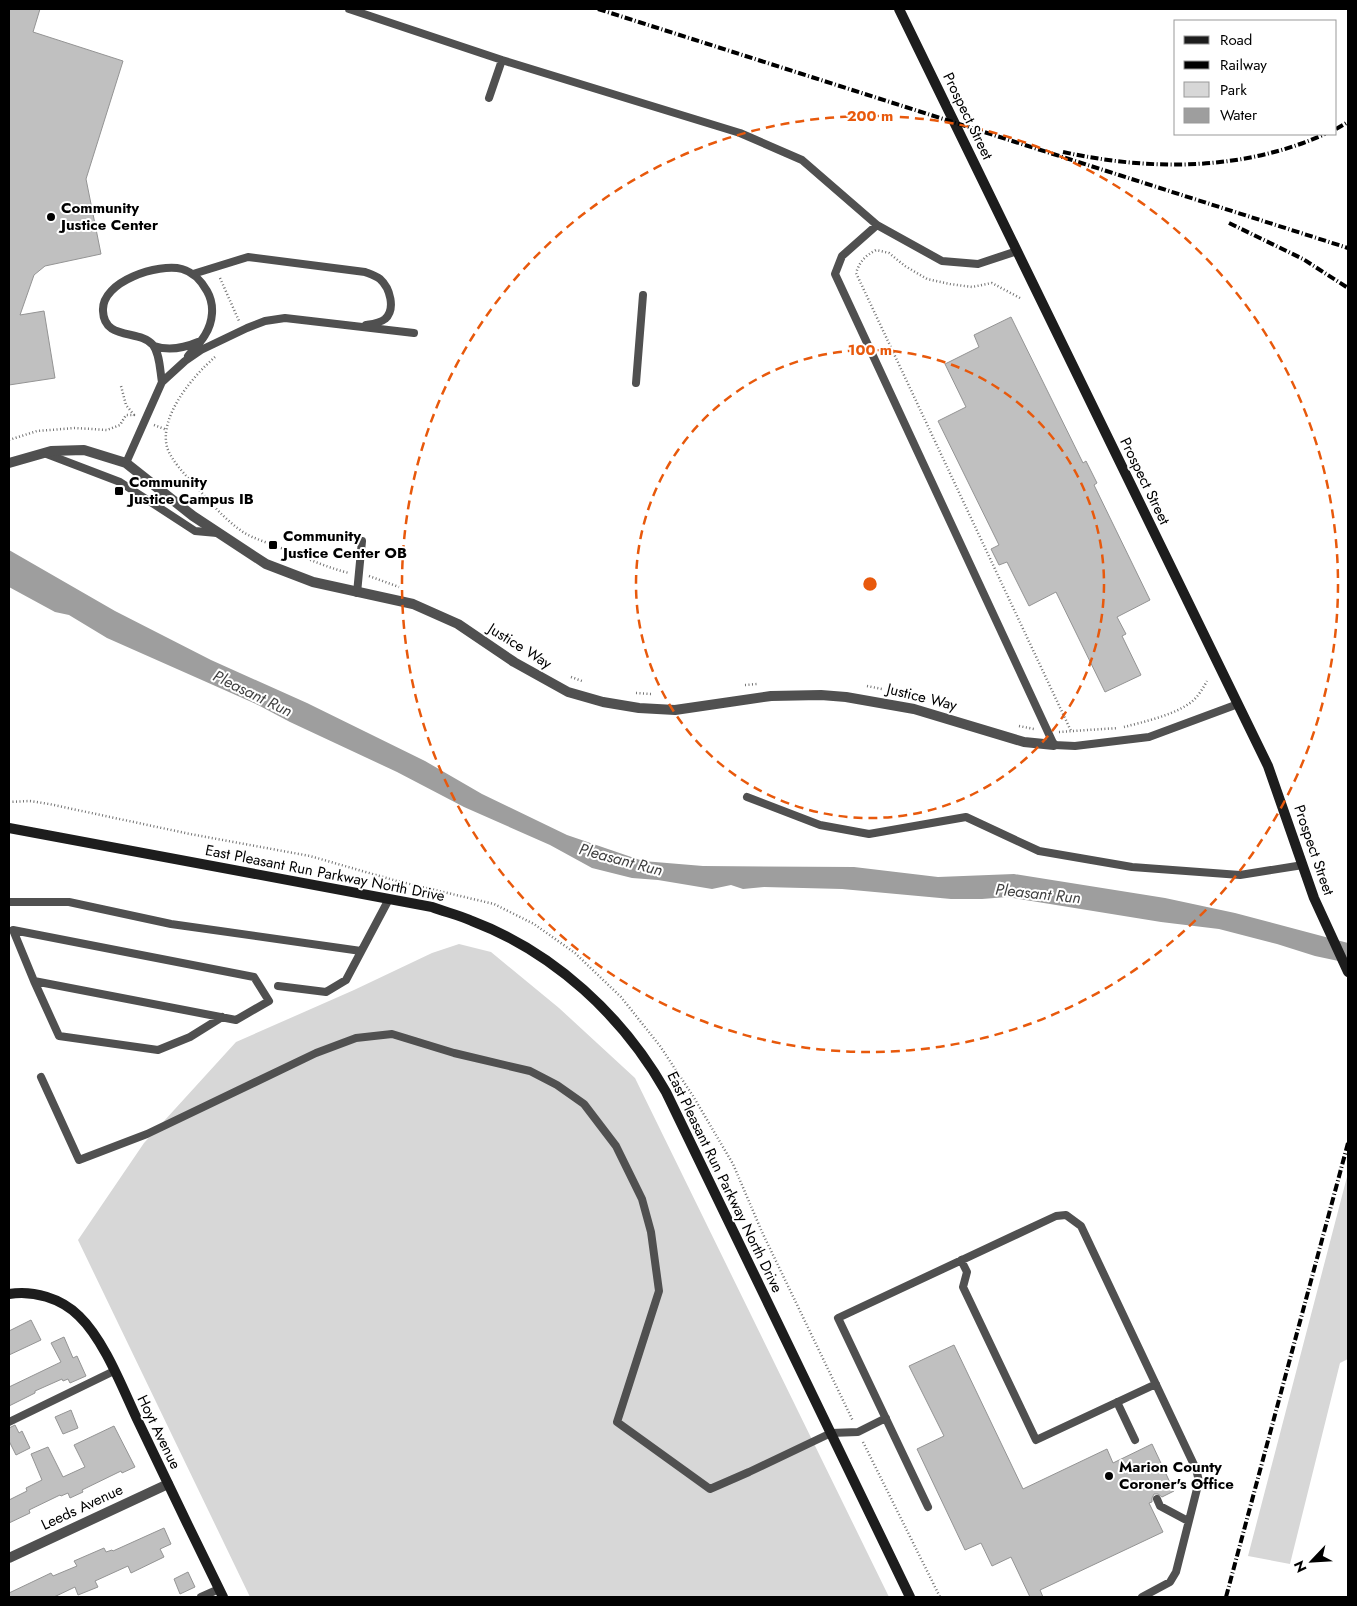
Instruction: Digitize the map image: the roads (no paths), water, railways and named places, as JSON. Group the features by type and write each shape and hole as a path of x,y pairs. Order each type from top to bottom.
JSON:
{"main road":[{"name":"Prospect Street","path":"899,9 1268,766 1314,898 1348,972"},
{"name":"East Pleasant Run Parkway North Drive","path":"9,828 432,908 472,921 524,946 570,978 608,1012 626,1033 666,1092 910,1597"},
{"name":"Hoyt Avenue","path":"9,1294 22,1293 64,1304 79,1316 96,1338 114,1371 221,1593"}],"street":[{"name":"Justice Way","path":"9,463 51,451 84,450 126,463 193,516 266,564 313,582 413,604 458,624 514,662 568,692 603,702 639,708 675,710 771,696 821,695 846,697 872,700 914,709 1024,742 1054,745"},
{"name":"Leeds Avenue","path":"9,1558 168,1484"}],"lane":[{"path":"349,9 502,60 740,133 802,160 877,224 942,261 978,264 1017,251"},
{"path":"489,98 502,60"},
{"path":"877,224 842,256 834,274 1054,745 1075,746 1149,737 1238,704"},
{"path":"193,274 248,257 366,272 381,280 387,288 390,300 390,313 379,322 357,327"},
{"path":"126,463 162,382 185,361 205,335 213,312 212,302 205,288 193,274 183,269 173,268 151,271 126,280 115,286 107,294 103,311 110,328 149,341 154,346 161,348 176,349 199,342"},
{"path":"636,383 643,295"},
{"path":"185,361 224,338 265,321 285,318 414,333"},
{"path":"154,346 162,382"},
{"path":"44,453 120,482 195,531 219,534"},
{"path":"357,593 362,541"},
{"path":"747,797 820,826 869,834 966,817 1039,851 1132,867 1240,876 1303,865"},
{"path":"278,986 326,992 346,980 389,899"},
{"path":"9,902 69,902 170,924 361,951"},
{"path":"9,921 11,930 59,1036 158,1050 190,1037 222,1017"},
{"path":"11,930 254,976 269,1001 236,1020 34,981"},
{"path":"41,1077 79,1160 147,1134 316,1053 356,1038 392,1034 454,1053 530,1072 558,1084 584,1104 616,1146 642,1199 650,1232 659,1291 617,1422 710,1489 831,1433 858,1432 886,1418"},
{"path":"928,1507 838,1318 1056,1216 1066,1215 1081,1226 1196,1469 1199,1481 1176,1572 1170,1582 1142,1597"},
{"path":"961,1260 967,1272 963,1287 1036,1440 1156,1384"},
{"path":"9,1422 114,1371"},
{"path":"1117,1402 1135,1440"},
{"path":"1157,1500 1160,1506 1188,1521"},
{"path":"201,1597 221,1593"}],"water":[{"name":"Pleasant Run","path":"9,550 115,611 211,660 307,703 425,761 482,794 567,835 643,861 703,866 854,867 938,877 1014,874 1165,898 1235,913 1348,943 1348,963 1315,956 1219,929 1161,922 1007,897 951,899 842,889 764,887 743,889 731,885 712,889 658,880 632,878 592,868 550,845 464,807 397,772 258,705 107,638 69,615 55,612 9,587"}],"railway":[{"path":"598,9 1348,248"},
{"path":"1337,128 1348,122"},
{"path":"1063,152 1129,162 1196,164 1262,155 1294,146 1322,135"},
{"path":"1229,223 1303,259 1348,288"},
{"path":"1226,1597 1348,1143"}],"place":[{"name":"Community Justice Center","path":"51,217"},
{"name":"Community Justice Campus IB","path":"119,491"},
{"name":"Community Justice Center OB","path":"273,545"},
{"name":"Marion County Coroner's Office","path":"1109,1476"}]}
